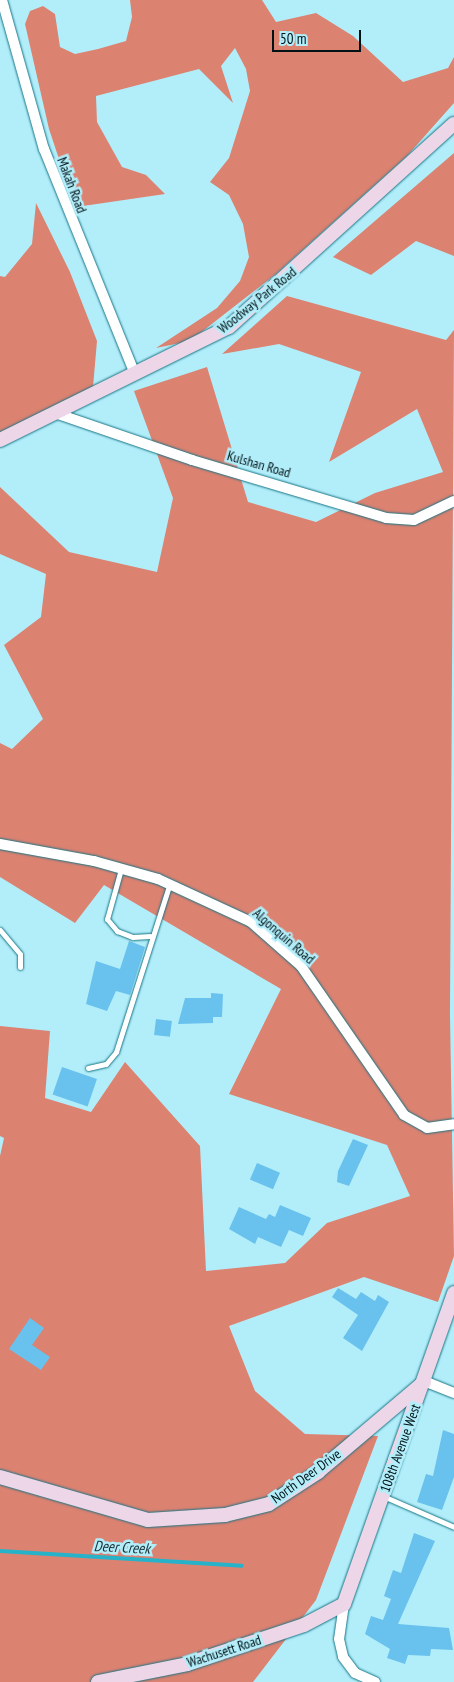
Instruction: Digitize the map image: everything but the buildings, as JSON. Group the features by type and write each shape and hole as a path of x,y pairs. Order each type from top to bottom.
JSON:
{"street":[{"name":"Makah Road","path":"2,0 44,149 135,374"},
{"name":"Woodway Park Road","path":"0,440 229,327 454,124"},
{"name":"Kulshan Road","path":"55,413 192,460 386,518 414,520 454,501"},
{"name":"Algonquin Road","path":"0,844 121,868 170,883 252,922 302,966 404,1115 427,1128 454,1124"},
{"name":"108th Avenue West","path":"344,1604 454,1293"},
{"path":"424,1381 454,1393"},
{"name":"North Deer Drive","path":"0,1477 148,1520 225,1515 269,1504 318,1472 424,1381"},
{"path":"395,1406 408,1424"},
{"path":"344,1604 339,1639 342,1657 355,1673 375,1682"},
{"name":"Wachusett Road","path":"98,1682 187,1664 304,1625 344,1604"}],"lane":[{"path":"121,868 107,919 117,931 133,937 150,936"},
{"path":"88,1068 106,1064 116,1052 150,936 170,883"},
{"path":"0,930 20,954 20,967"},
{"path":"383,1496 454,1526"}],"shaded area":[{"path":"130,0 262,0 276,22 316,13 353,36 403,82 448,68 454,57 454,103 407,156 276,274 190,341 156,348 217,308 240,281 249,257 243,224 229,195 210,182 229,158 250,91 246,69 235,48 221,66 233,103 199,69 96,96 97,122 122,167 146,175 165,194 83,206 62,168 49,129 25,24 30,11 43,6 55,14 60,47 75,54 98,49 126,41 132,17"},
{"path":"454,153 454,256 416,241 371,275 333,257"},
{"path":"36,203 70,272 97,341 93,387 0,437 0,276 5,277 32,244"},
{"path":"287,296 446,340 454,330 450,1014 454,1256 438,1302 364,1277 229,1326 255,1391 305,1434 378,1436 316,1600 253,1682 0,1682 0,1156 4,1138 0,1136 0,1026 50,1031 45,1098 91,1112 125,1062 200,1146 206,1271 285,1263 327,1223 410,1196 387,1145 229,1094 281,989 104,885 75,923 0,877 0,743 12,749 43,719 4,645 41,617 46,574 0,554 0,487 69,552 157,572 173,498 134,391 207,367 248,502 316,522 375,493 443,472 417,409 329,462 361,372 279,344 222,354"}],"waterway":[{"name":"Deer Creek","path":"0,1551 242,1566"}]}
